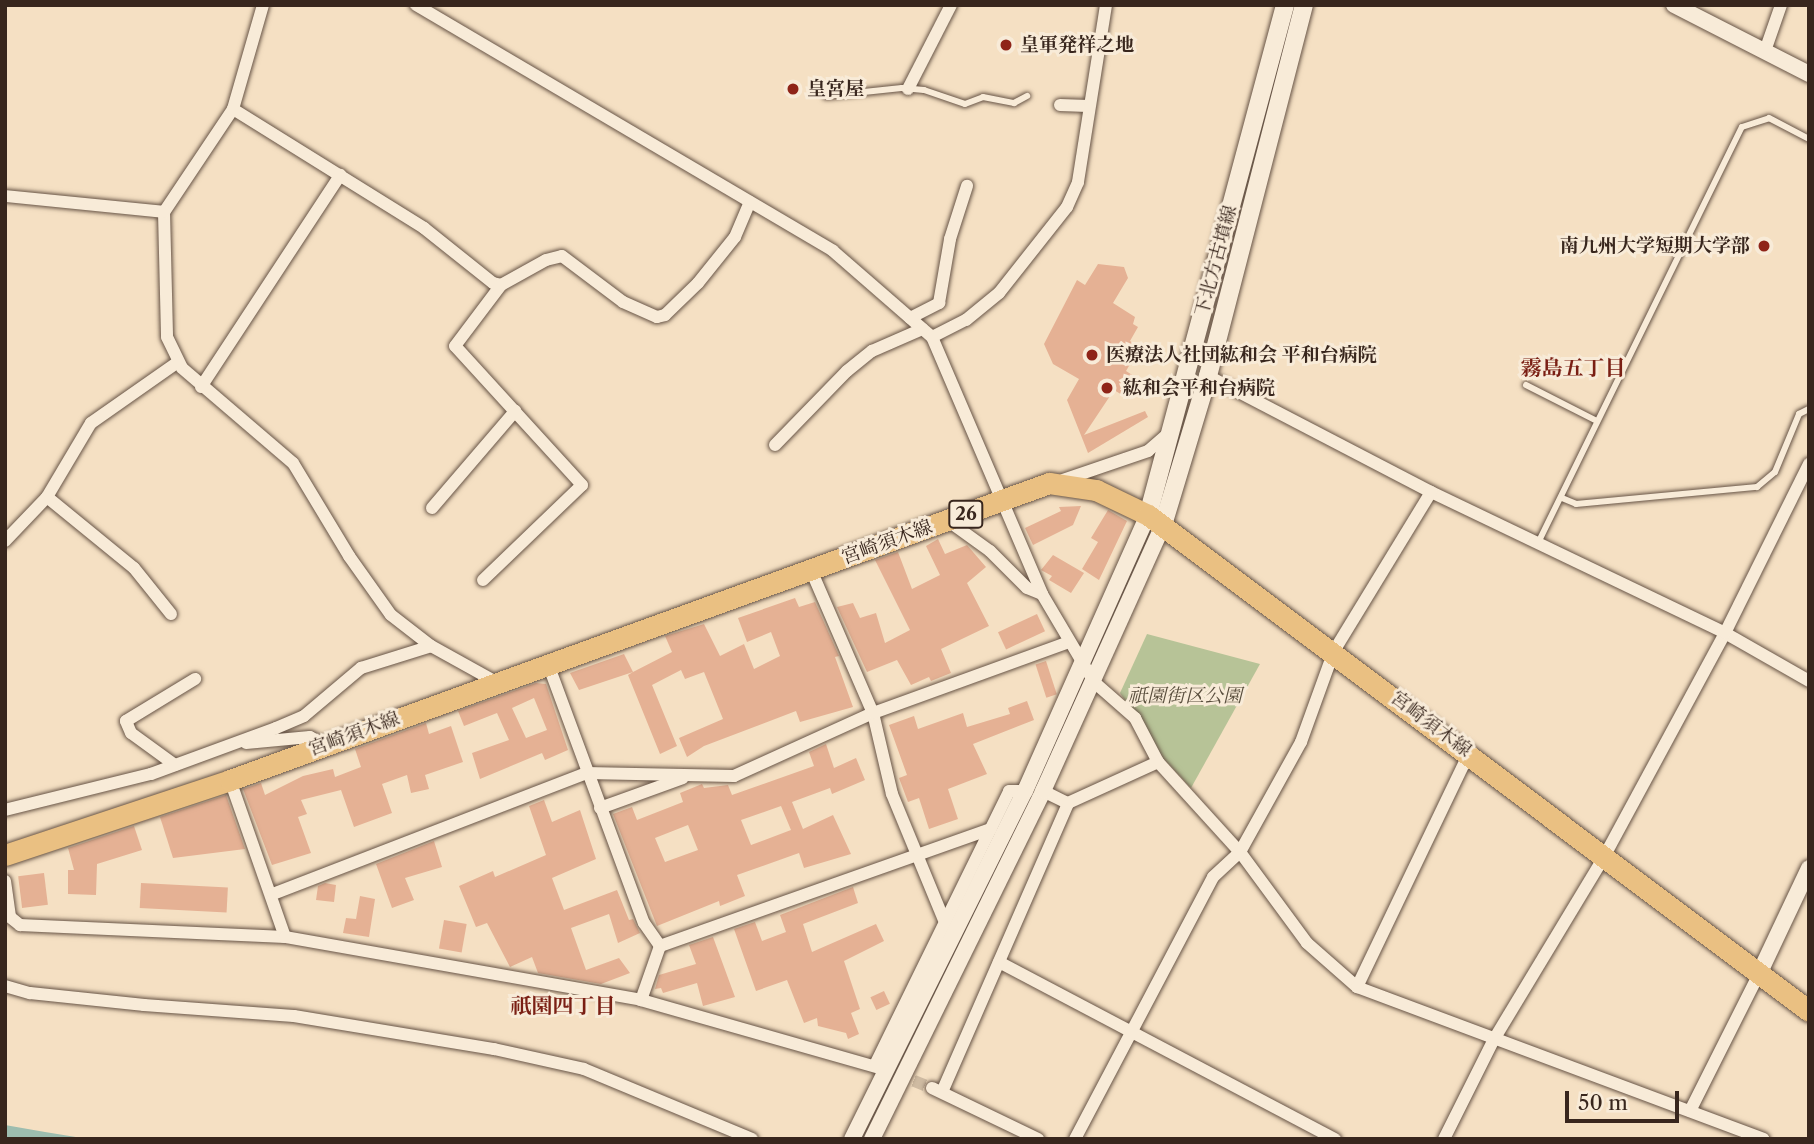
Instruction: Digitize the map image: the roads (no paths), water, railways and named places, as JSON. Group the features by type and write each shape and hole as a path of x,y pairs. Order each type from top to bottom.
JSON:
{"main road":[{"name":"下北方古墳線","path":"1156,520 1172,430 1285,5"},
{"name":"下北方古墳線","path":"1156,520 1208,376 1304,5"},
{"name":"宮崎須木線","path":"5,855 230,780 1049,483 1096,489 1156,520 1334,651 1809,1011"}],"street":[{"path":"262,5 233,109 164,212 167,337 178,362 201,387 293,463 349,556 391,615 431,646 496,682"},
{"path":"908,89 951,5"},
{"path":"775,445 846,371 873,351 966,320 999,293 1068,207 1078,182 1106,5"},
{"path":"1674,5 1809,74"},
{"path":"1765,51 1782,5"},
{"path":"424,7 832,251 927,333 961,400 1000,501 1042,594 1069,642 1084,659 1094,682 1135,718 1158,762 1240,852 1307,943 1357,987 1493,1041 1764,1139"},
{"path":"1060,105 1088,106"},
{"path":"233,109 424,228 500,285"},
{"path":"201,387 340,175"},
{"path":"910,318 939,303 950,239 967,186"},
{"path":"5,196 164,212"},
{"path":"483,580 582,485 455,346 500,285 546,260 562,256 623,302 649,315 665,315 735,237 750,202"},
{"path":"5,541 47,497 91,423 178,362"},
{"path":"1208,376 1431,492 1725,634 1809,681"},
{"path":"432,508 515,411"},
{"path":"1049,483 1148,451 1172,430"},
{"path":"1444,1139 1493,1041 1605,855 1725,634 1809,464"},
{"path":"1075,1139 1213,877 1240,852 1301,742 1334,651 1431,492"},
{"path":"47,497 134,568 171,614"},
{"path":"947,520 990,551 1027,588 1042,594"},
{"path":"855,1131 1026,791 1084,659 1156,520"},
{"path":"874,1134 1094,682 1156,520"},
{"path":"811,570 873,713 892,794 944,920"},
{"path":"273,894 586,773 734,776 873,713 1069,642"},
{"path":"5,810 175,765 242,741 304,716 361,668 431,646"},
{"path":"548,664 586,773 644,923 660,946"},
{"path":"175,765 131,733 125,721 195,679"},
{"path":"242,741 250,745 310,737 326,745"},
{"path":"1357,987 1469,753"},
{"path":"1038,1139 937,1090 999,962 1068,803 1158,762"},
{"path":"600,808 690,775"},
{"path":"230,780 273,894 285,937"},
{"path":"5,881 10,916 20,925 285,937 641,1000 880,1067 944,920 1009,792 1026,791"},
{"path":"1043,791 1068,803"},
{"path":"660,946 991,830"},
{"path":"1690,1111 1809,869"},
{"path":"641,1000 660,946"},
{"path":"999,962 1134,1029 1186,1062 1335,1139"},
{"path":"5,985 96,1000 294,1016 494,1049 584,1069 752,1139"}],"lane":[{"path":"826,96 908,89 965,104 983,97 1014,103 1027,96"},
{"path":"1537,544 1562,498 1595,420 1742,127 1769,118 1809,139"},
{"path":"1526,385 1595,420"},
{"path":"1562,498 1576,504 1757,487 1775,472 1799,414 1809,409"}],"tunnel":[{"path":"897,1074 932,1088"}],"place":[{"name":"皇軍発祥之地","path":"1006,45"},
{"name":"皇宮屋","path":"793,89"},
{"name":"南九州大学短期大学部","path":"1764,246"},
{"name":"医療法人社団紘和会 平和台病院","path":"1092,355"},
{"name":"紘和会平和台病院","path":"1107,388"}],"district":[{"name":"霧島五丁目","path":"1573,368"},
{"name":"祇園四丁目","path":"563,1006"}],"park label":[{"name":"祇園街区公園","path":"1185,696"}]}
